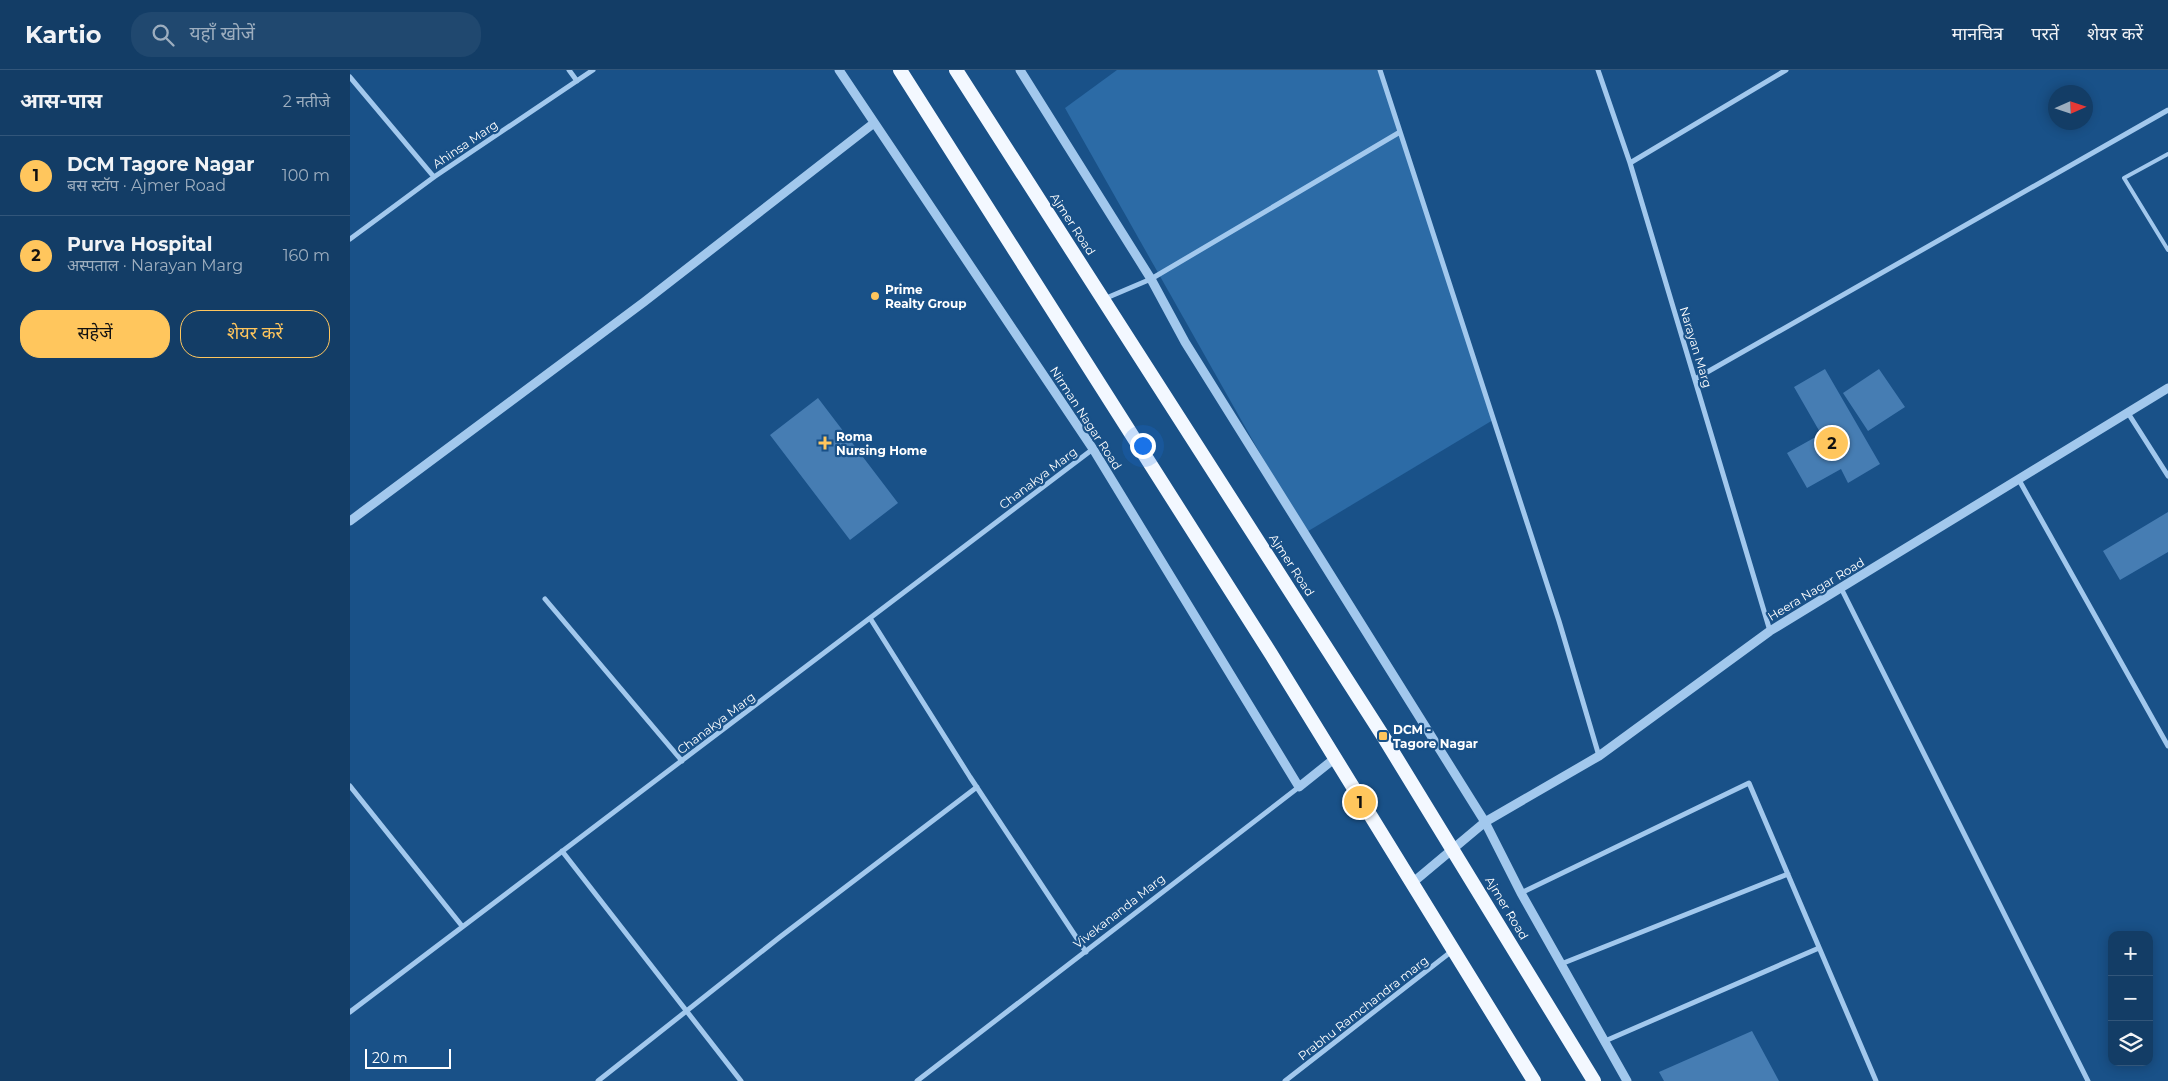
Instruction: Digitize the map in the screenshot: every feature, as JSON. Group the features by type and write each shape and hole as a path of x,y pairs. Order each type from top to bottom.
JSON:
{"highway":[{"path":"900,70 1261,638 1534,1081"},
{"name":"Ajmer Road","path":"956,70 1104,299 1454,850 1594,1081"}],"street":[{"path":"569,70 577,81"},
{"name":"Ahinsa Marg","path":"350,239 434,177 593,70"},
{"name":"Nirman Nagar Road","path":"840,70 1093,449 1299,787"},
{"path":"1020,70 1151,279 1186,342 1486,822 1521,892 1627,1081"},
{"path":"1380,70 1559,622 1599,756"},
{"name":"Narayan Marg","path":"1598,70 1630,162 1770,631"},
{"path":"1630,162 1786,70"},
{"path":"350,77 434,177"},
{"path":"1695,379 2168,110"},
{"path":"350,521 644,302 874,123"},
{"path":"1104,299 1151,279 1400,132"},
{"name":"Heera Nagar Road","path":"1411,884 1486,822 1599,756 1770,631 2168,388"},
{"path":"2128,413 2168,476"},
{"name":"Chanakya Marg","path":"350,1012 1093,449"},
{"path":"2019,480 2168,746"},
{"path":"1841,588 2088,1081"},
{"path":"545,599 682,761"},
{"path":"870,618 977,787 1086,952"},
{"name":"Vivekananda Marg","path":"917,1081 1334,759"},
{"path":"1521,892 1749,783 1876,1081"},
{"path":"350,786 462,926"},
{"path":"598,1081 977,787"},
{"path":"562,851 741,1081"},
{"path":"1561,964 1788,874"},
{"path":"1605,1041 1819,948"},
{"name":"Prabhu Ramchandra marg","path":"1285,1081 1453,950"}],"lane":[{"path":"2168,154 2124,178 2168,250"}],"shaded area":[{"path":"1117,70 1378,70 1493,420 1305,533 1065,108"}],"building":[{"path":"1825,369 1880,464 1848,483 1841,469 1807,488 1787,453 1821,434 1794,387"},
{"path":"1879,369 1905,407 1868,431 1843,393"},
{"path":"818,398 898,503 850,540 770,435"},
{"path":"2168,512 2168,552 2120,580 2103,551"},
{"path":"1752,1031 1779,1081 1664,1081 1659,1072"}],"place":[{"name":"Prime Realty Group","path":"875,296"},
{"name":"Roma Nursing Home","path":"825,443"},
{"name":"Purva Hospital","path":"1832,443"},
{"name":"DCM - Tagore Nagar","path":"1383,736"},
{"name":"DCM Tagore Nagar","path":"1360,802"}]}
